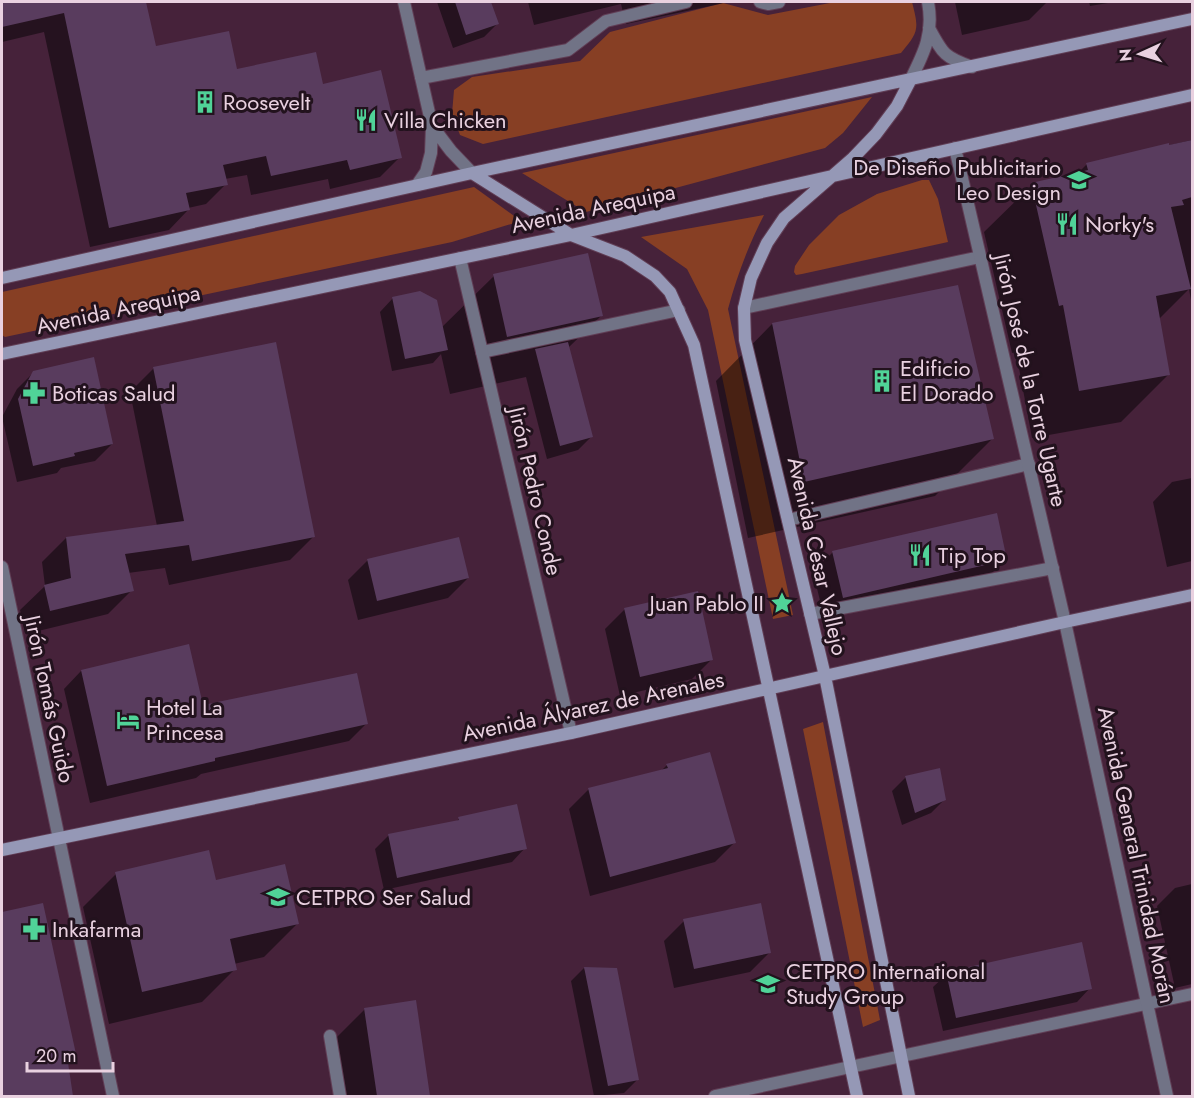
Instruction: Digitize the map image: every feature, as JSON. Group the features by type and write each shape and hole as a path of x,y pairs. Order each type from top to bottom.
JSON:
{"main road":[{"path":"2,278 472,173 1192,19"},
{"name":"Avenida César Vallejo","path":"909,81 897,106 876,134 784,218 767,243 750,278 744,308 745,340 825,676 909,1096"},
{"name":"Avenida Arequipa","path":"2,354 571,235 1192,95"},
{"path":"472,173 571,235 625,256 656,276 670,292 694,345 857,1096"},
{"name":"Avenida Álvarez de Arenales","path":"2,850 571,733 1192,595"}],"street":[{"path":"404,2 432,126 431,153 426,172 417,185"},
{"path":"421,78 568,50 606,21 686,2"},
{"path":"760,2 768,4 779,2"},
{"path":"909,81 927,48 928,2"},
{"path":"929,28 941,51 951,59 972,67"},
{"path":"432,126 472,173"},
{"name":"Jirón José de la Torre Ugarte","path":"955,148 1065,622"},
{"path":"744,308 980,257"},
{"name":"Jirón Pedro Conde","path":"460,258 571,733"},
{"path":"482,352 679,310"},
{"path":"788,520 1029,464"},
{"name":"Jirón Tomás Guido","path":"2,567 57,838 113,1096"},
{"path":"810,615 1053,568"},
{"name":"Avenida General Trinidad Morán","path":"1065,622 1167,1096"},
{"path":"715,1096 1192,994"},
{"path":"330,1036 340,1096"}],"shaded area":[{"path":"835,2 912,2 916,30 901,53 483,144 460,135 452,114 454,90 472,77 580,61 610,32 723,3 768,15"},
{"path":"872,97 843,133 825,148 586,212 522,173"},
{"path":"922,180 929,180 938,199 948,242 796,275 795,266 809,245 839,215 877,194"},
{"path":"474,187 521,221 452,242 5,337 2,335 2,292"},
{"path":"764,215 743,261 728,309 793,615 773,619 708,310 687,269 641,237"},
{"path":"823,722 880,1020 863,1027 803,729"}],"building":[{"path":"2,2 146,2 156,46 229,31 237,69 316,52 323,84 381,70 402,158 350,170 347,160 271,176 266,156 223,165 228,185 186,193 190,210 109,228 64,13 2,27"},
{"path":"455,2 491,2 499,24 466,35"},
{"path":"1192,140 1192,197 1182,200 1184,205 1171,207 1191,289 1156,296 1170,375 1079,391 1063,305 1059,306 1031,183 1088,170 1086,163 1169,143 1169,145"},
{"path":"588,253 603,316 507,337 493,274"},
{"name":"Edificio El Dorado","path":"958,285 994,439 804,482 772,323"},
{"path":"420,291 437,300 448,350 405,359 392,297"},
{"path":"276,342 315,537 192,561 189,545 125,554 134,591 50,611 44,585 71,578 66,537 184,521 153,367"},
{"path":"568,342 593,437 560,446 535,349"},
{"path":"94,357 113,444 33,466 18,399 33,371"},
{"name":"Tip Top","path":"997,513 1007,560 843,598 832,551"},
{"path":"459,537 469,578 377,601 367,559"},
{"path":"698,591 713,660 640,677 624,608"},
{"path":"189,644 203,705 357,673 368,724 215,758 215,761 107,786 81,670"},
{"path":"710,752 736,843 610,877 588,788 668,768 666,764"},
{"path":"940,768 946,800 915,813 905,776"},
{"path":"517,804 527,849 397,878 388,834 459,820 458,817"},
{"path":"209,850 216,880 285,864 299,924 230,939 237,970 142,992 115,872"},
{"path":"43,903 76,1054 67,1056 73,1096 2,1096 2,912"},
{"path":"761,903 771,953 694,969 683,919"},
{"path":"1082,942 1092,989 956,1018 946,972"},
{"path":"584,967 617,968 639,1080 608,1086"},
{"path":"416,1000 430,1096 377,1096 364,1008"}],"place":[{"name":"Roosevelt","path":"205,102"},
{"name":"Villa Chicken","path":"366,120"},
{"name":"De Diseño Publicitario Leo Design","path":"1079,180"},
{"name":"Norky's","path":"1067,224"},
{"name":"Edificio El Dorado","path":"882,381"},
{"name":"Boticas Salud","path":"34,393"},
{"name":"Tip Top","path":"920,555"},
{"name":"Juan Pablo II","path":"782,603"},
{"name":"Hotel La Princesa","path":"128,720"},
{"name":"CETPRO Ser Salud","path":"278,897"},
{"name":"Inkafarma","path":"34,929"},
{"name":"CETPRO International Study Group","path":"768,984"}]}
